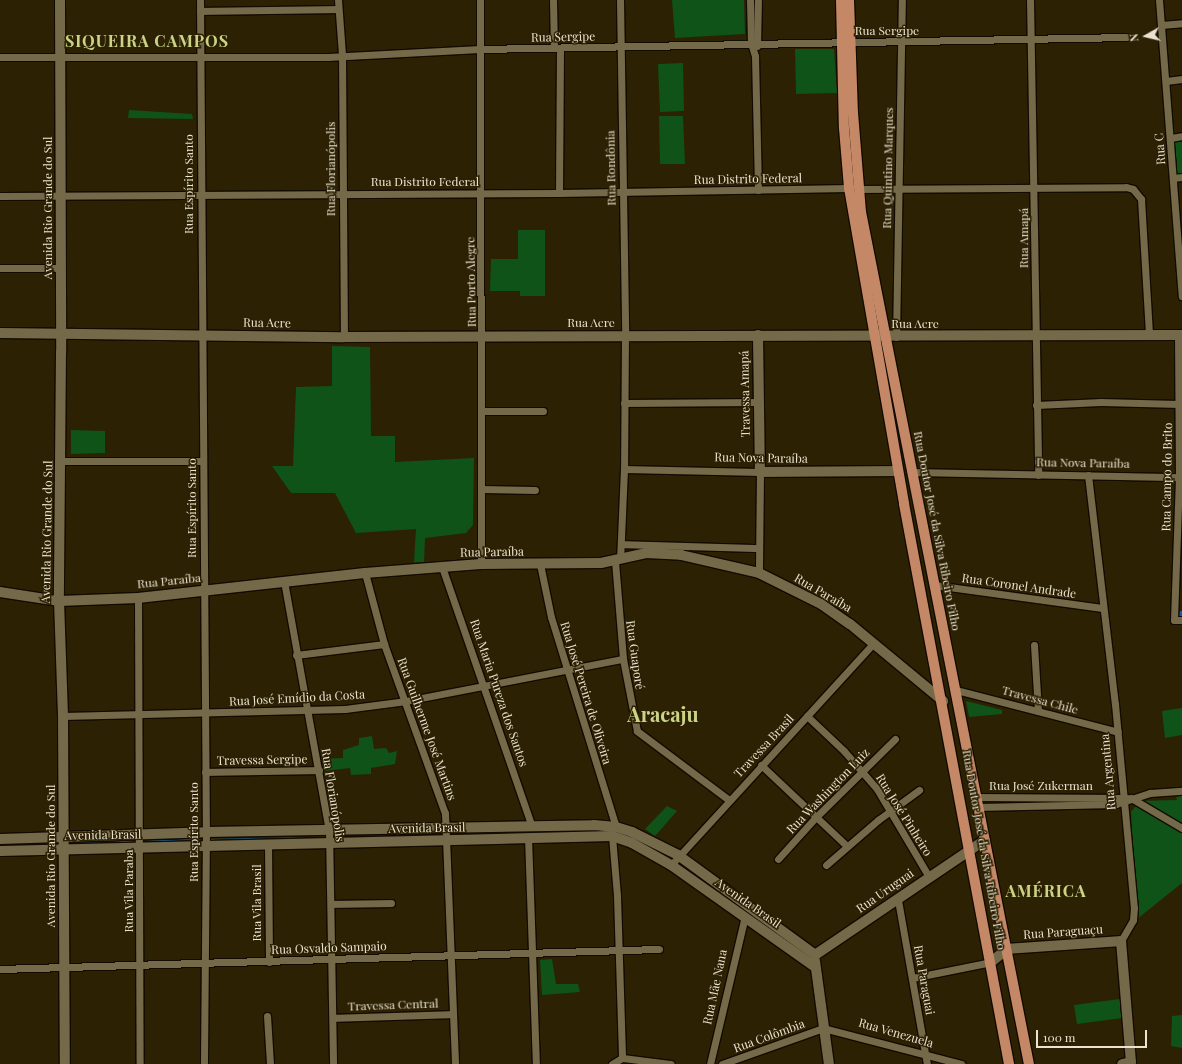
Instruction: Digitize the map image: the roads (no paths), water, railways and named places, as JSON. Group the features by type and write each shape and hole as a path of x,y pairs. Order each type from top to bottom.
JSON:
{"main road":[{"name":"Rua Doutor José da Silva Ribeiro Filho","path":"841,0 846,42 853,189 874,337 898,471 943,701 1009,1064"},
{"name":"Rua Doutor José da Silva Ribeiro Filho","path":"846,42 849,0"},
{"name":"Rua Doutor José da Silva Ribeiro Filho","path":"853,189 885,337 1029,1064"}],"street":[{"name":"Avenida Rio Grande do Sul","path":"60,0 61,461 59,601 63,716 65,1064"},
{"name":"Rua Espírito Santo","path":"200,0 200,193 203,461 202,591 206,832 204,1064"},
{"name":"Rua Florianópolis","path":"338,0 342,55 344,337"},
{"name":"Rua Porto Alegre","path":"480,0 482,335 481,564"},
{"path":"553,0 557,48 559,193"},
{"name":"Rua Rondônia","path":"620,0 624,336"},
{"path":"750,0 755,43"},
{"path":"758,0 755,43 758,190"},
{"name":"Rua Quintino Marques","path":"896,337 902,0"},
{"name":"Rua Amapá","path":"1030,0 1038,475"},
{"name":"Rua C","path":"1159,0 1173,178 1181,254 1182,296"},
{"path":"200,11 338,9"},
{"path":"1161,25 1182,23"},
{"name":"Rua Sergipe","path":"0,57 60,58 200,55 342,55 480,49 755,43 1031,41 1127,37"},
{"path":"1166,81 1182,79"},
{"path":"1171,138 1182,136"},
{"path":"1173,178 1182,177"},
{"name":"Rua Distrito Federal","path":"0,196 61,197 200,193 559,193 1126,187 1137,192 1140,199 1149,334"},
{"path":"0,268 61,268"},
{"name":"Rua Acre","path":"0,333 344,337 482,335 758,335 896,337 1149,334 1180,335"},
{"name":"Travessa Amapá","path":"758,335 760,472 759,573"},
{"name":"Rua Campo do Brito","path":"1178,620 1181,477 1179,404 1180,335"},
{"name":"Rua Guaporé","path":"624,336 624,469 621,544 617,560 623,659 633,719 639,734 693,771 729,800"},
{"path":"624,404 758,402"},
{"path":"1036,404 1179,404"},
{"path":"482,411 543,411"},
{"path":"61,461 203,461"},
{"name":"Rua Nova Paraíba","path":"624,469 760,472 898,471"},
{"name":"Rua Nova Paraíba","path":"912,472 1181,477"},
{"name":"Rua Argentina","path":"1088,475 1102,608 1127,799 1134,908 1132,920 1121,941"},
{"path":"482,489 535,490"},
{"path":"621,544 759,548"},
{"name":"Rua Paraíba","path":"0,592 59,601 138,598 284,581 442,566 481,564 540,564 617,560 646,552 681,555 759,573 822,604 850,624 943,701"},
{"name":"Rua José Pereira de Oliveira","path":"540,564 551,617 569,671 614,831 622,1058"},
{"name":"Rua Maria Pureza dos Santos","path":"442,566 532,827"},
{"name":"Rua Guilherme José Martins","path":"365,573 384,644 406,700 442,801 447,829 455,1064"},
{"name":"Rua Florianópolis","path":"284,581 296,655 319,770 329,831 333,1064"},
{"name":"Rua Coronel Andrade","path":"934,585 1102,608"},
{"name":"Rua Vila Paraba","path":"138,598 141,963 140,1064"},
{"path":"296,655 384,644"},
{"name":"Travessa Brasil","path":"671,865 678,855 873,644"},
{"path":"1034,645 1038,711"},
{"name":"Rua José Emídio da Costa","path":"63,716 345,709 406,700 569,671 623,659"},
{"name":"Travessa Chile","path":"956,690 1118,732"},
{"name":"Rua José Pinheiro","path":"807,716 862,770 929,877"},
{"name":"Rua Washington Luiz","path":"778,859 816,817 895,739"},
{"path":"761,765 847,846"},
{"name":"Travessa Sergipe","path":"205,772 319,770"},
{"path":"826,865 889,811 919,790"},
{"name":"Rua José Zukerman","path":"978,807 1127,799 1150,793 1182,791"},
{"name":"Rua José Zukerman","path":"976,797 1127,799"},
{"path":"1127,799 1182,828"},
{"name":"Avenida Brasil","path":"0,839 206,832 532,827 632,832 678,855 815,955"},
{"name":"Avenida Brasil","path":"0,851 205,845 447,842 614,831 671,865 815,967"},
{"path":"528,837 536,1064"},
{"name":"Rua Uruguai","path":"815,955 985,840"},
{"name":"Rua Vila Brasil","path":"268,844 268,962"},
{"name":"Rua Paraguai","path":"898,900 928,1064"},
{"path":"331,904 391,903"},
{"name":"Rua Mãe Nana","path":"710,1064 744,916"},
{"path":"1121,941 1128,1063"},
{"name":"Rua Paraguaçu","path":"1007,949 1121,941"},
{"name":"Rua Osvaldo Sampaio","path":"0,969 141,963 268,962 332,958 619,951 659,948"},
{"path":"912,978 991,962 1007,949"},
{"path":"815,955 815,967 829,1064"},
{"name":"Travessa Central","path":"333,1018 453,1014"},
{"path":"267,1016 270,1064"},
{"name":"Rua Venezuela","path":"823,1028 846,1032 926,1056 961,1064"},
{"name":"Rua Colômbia","path":"722,1064 823,1028"},
{"path":"613,1064 622,1058 671,1064"}],"waterway":[{"path":"484,834 565,830"},
{"path":"211,840 324,838"},
{"path":"146,842 199,840"},
{"path":"71,844 134,842"},
{"path":"23,845 57,844"}],"district":[{"name":"SIQUEIRA CAMPOS","path":"147,41"},
{"name":"Aracaju","path":"663,713"},
{"name":"AMÉRICA","path":"1046,891"}]}
